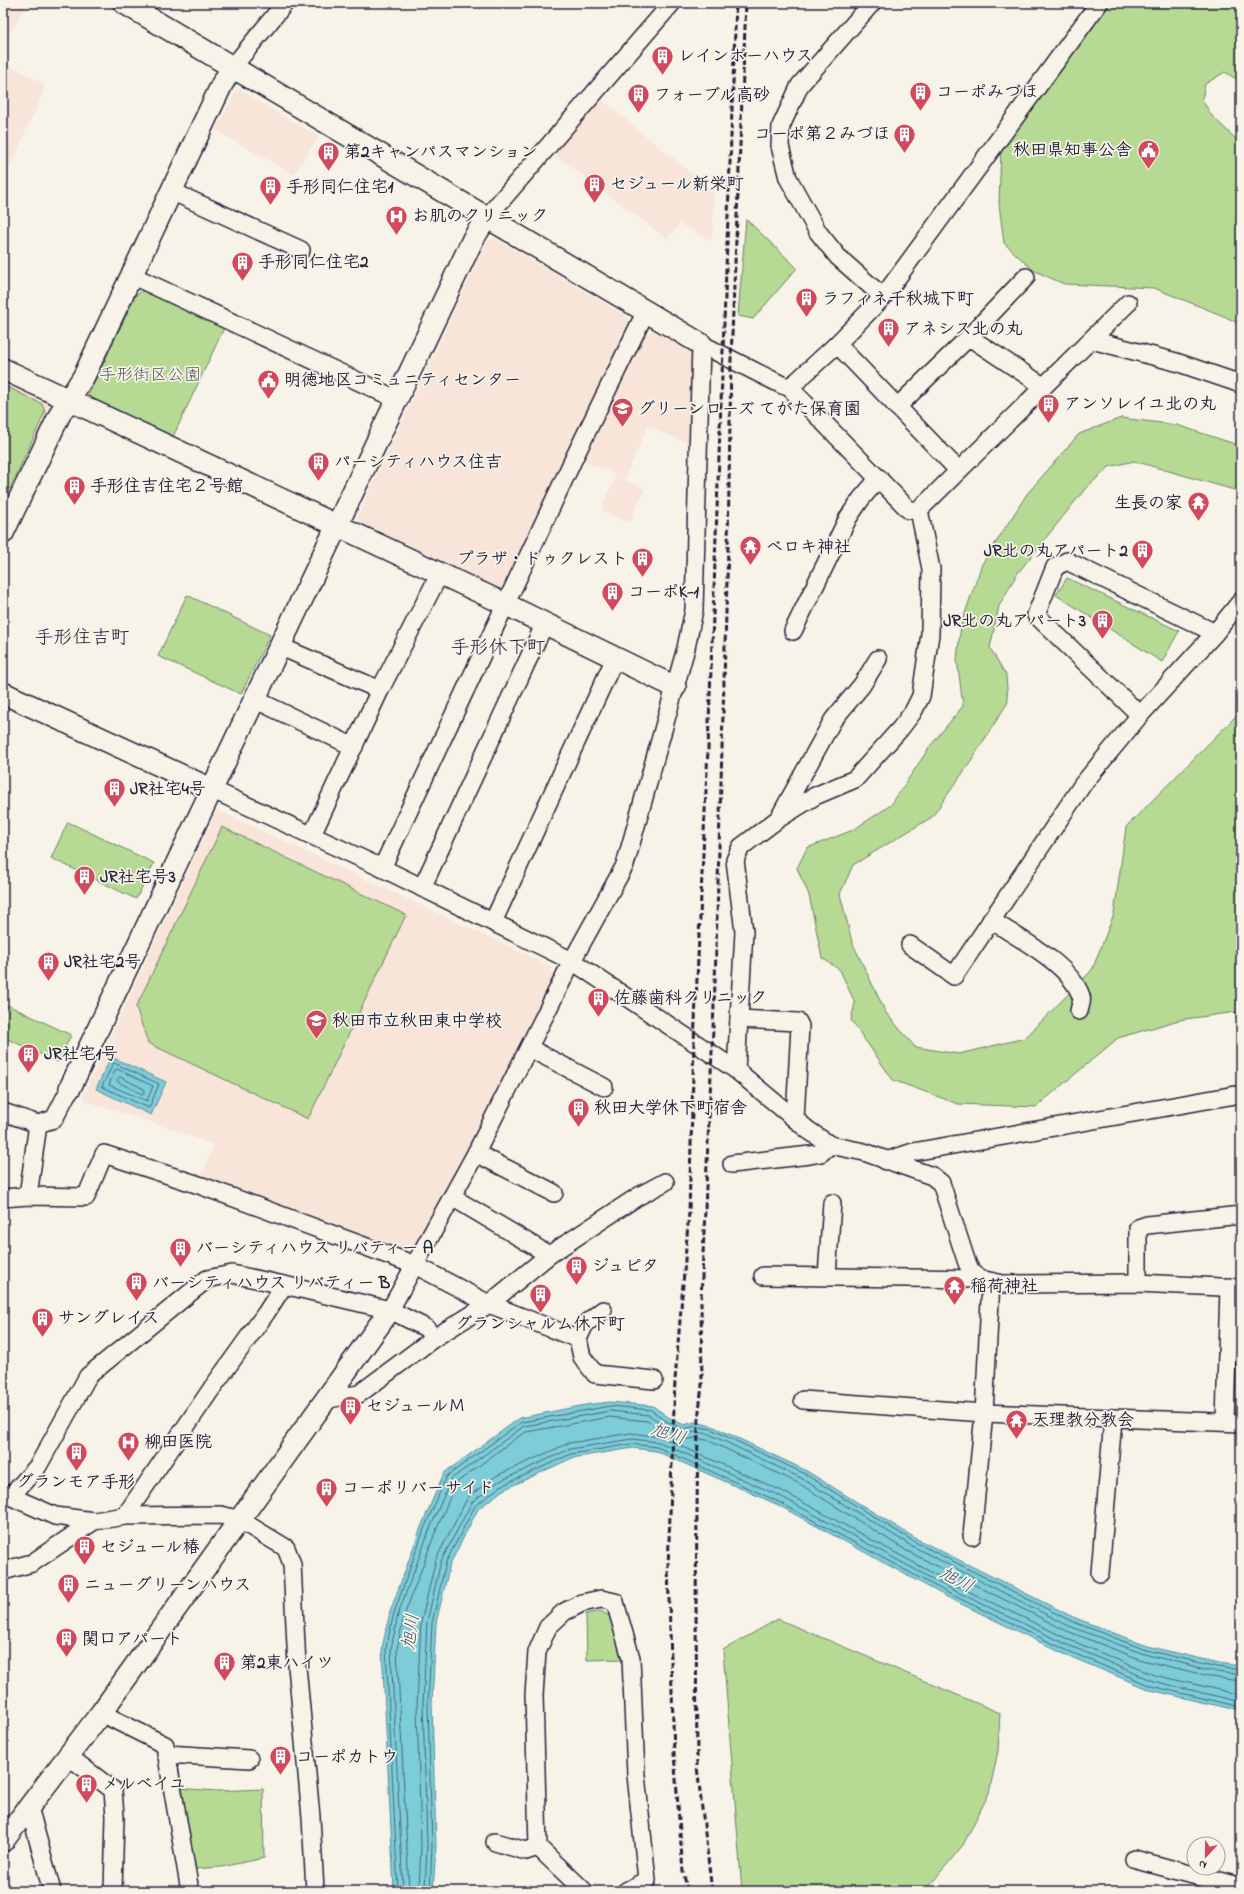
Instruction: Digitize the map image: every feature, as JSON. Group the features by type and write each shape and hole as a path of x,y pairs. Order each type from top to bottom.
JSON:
{"street":[{"path":"124,3 701,344 782,385 789,387 909,510 919,510 1128,303"},
{"path":"3,533 61,412 84,376 222,84 232,68 285,3"},
{"path":"3,1112 38,1124 54,1119 472,240 487,217 672,3"},
{"path":"872,3 800,84 781,126 780,146 788,178 818,232 838,256 882,297"},
{"path":"789,387 837,344 882,297 1099,3"},
{"path":"171,190 301,250"},
{"path":"131,275 396,399"},
{"path":"897,407 969,338 1026,277"},
{"path":"382,868 505,604 646,311"},
{"path":"969,338 1044,386"},
{"path":"1092,340 1176,362 1241,384"},
{"path":"3,1841 101,1713 328,1399 390,1310 476,1153 572,961 625,865 686,648 694,610 701,344"},
{"path":"837,344 958,470"},
{"path":"3,369 440,573 674,687"},
{"path":"793,631 848,518 861,499 879,478"},
{"path":"736,1070 744,932 735,860 741,847 778,819 815,796 855,779 900,729 913,712 921,696 930,634 931,569 919,510"},
{"path":"1140,715 1036,616 1055,567 1067,561 1215,633"},
{"path":"312,835 380,690 440,573"},
{"path":"910,945 954,976 1083,784 1140,715 1215,633 1241,601"},
{"path":"422,888 545,623"},
{"path":"279,646 380,690"},
{"path":"493,922 615,658"},
{"path":"778,819 833,720 862,685 878,658"},
{"path":"3,693 312,835 572,961 736,1070 795,1119 830,1145 864,1152 932,1176 941,1183 967,1264 971,1271 985,1280"},
{"path":"254,700 354,747"},
{"path":"991,920 1059,965 1074,981 1082,997 1079,1011"},
{"path":"739,1019 798,1022 800,1026 795,1119"},
{"path":"529,1048 604,1087"},
{"path":"886,1161 913,1152 1241,1094"},
{"path":"28,1196 38,1124"},
{"path":"732,1164 821,1153 830,1145"},
{"path":"476,1153 554,1193"},
{"path":"3,1198 28,1196 86,1197 104,1154 202,1186 415,1265 489,1304 578,1339"},
{"path":"328,1399 359,1394 434,1338 489,1304 549,1255 637,1197 666,1182"},
{"path":"452,1197 549,1255"},
{"path":"827,1276 832,1203"},
{"path":"1138,1283 1138,1228 1155,1224 1241,1215"},
{"path":"315,1891 310,1809 297,1666 292,1564 286,1548 240,1520 221,1515 125,1516 94,1522 55,1516 7,1495 38,1466 88,1376 207,1279 232,1274 390,1310 426,1328 434,1338"},
{"path":"764,1276 985,1280 1003,1284 1138,1283 1235,1288 1233,1422 984,1413 803,1400"},
{"path":"972,1536 984,1413 985,1280"},
{"path":"125,1516 148,1480 266,1313 284,1285"},
{"path":"604,1310 585,1324 578,1339 582,1357 595,1374 654,1380"},
{"path":"1100,1573 1112,1418"},
{"path":"3,1571 32,1563 94,1522"},
{"path":"584,1891 538,1847 534,1695 537,1652 548,1627 564,1612 582,1603 601,1599 615,1602 631,1658 636,1775 647,1880 626,1891"},
{"path":"101,1713 165,1745 190,1891"},
{"path":"166,1754 249,1759"},
{"path":"68,1756 113,1790 113,1891"},
{"path":"29,1807 52,1891"},
{"path":"495,1842 526,1851 538,1847"},
{"path":"1134,1858 1241,1888"}],"shaded area":[{"path":"3,3 27,3 3,45"},
{"path":"3,62 44,84 45,89 3,181"},
{"path":"238,88 281,115 319,136 294,175 215,130"},
{"path":"601,99 714,192 712,241 680,224 667,239 554,154"},
{"path":"494,238 627,316 630,323 506,587 499,590 359,524 357,518 486,243"},
{"name":"グリーンローズ てがた保育園","path":"654,331 677,341 688,348 695,359 693,446 648,426 624,480 645,489 629,523 601,510 616,475 585,461 644,336"},
{"path":"3,380 47,400 50,411 3,511"},
{"name":"秋田市立秋田東中学校","path":"217,810 551,966 553,987 423,1244 395,1252 199,1181 214,1145 166,1127 86,1101 83,1095"}],"green space":[{"path":"1109,3 1241,3 1241,82 1225,72 1205,84 1202,100 1212,116 1241,144 1241,236 1238,244 1241,246 1241,325 1226,317 1154,288 1064,284 1033,270 1004,243 999,204 1001,150"},
{"path":"746,219 797,268 753,319 738,316"},
{"name":"手形街区公園","path":"144,290 224,328 172,439 87,397 136,295"},
{"path":"3,385 42,404 45,412 10,489 3,486"},
{"path":"1121,418 1177,425 1241,446 1241,492 1134,461 1109,467 1085,489 1017,574 999,606 990,648 1006,675 1008,702 969,764 932,817 853,865 840,894 852,942 886,1013 915,1047 959,1054 1025,1038 1092,970 1114,914 1126,827 1241,711 1241,1013 1235,1012 1179,1020 1118,1038 1036,1107 958,1104 893,1080 851,1020 855,1003 840,970 822,958 809,895 797,868 807,848 853,830 891,805 931,745 963,706 957,659 961,625 982,564 1027,494 1079,434"},
{"path":"1067,578 1179,631 1162,662 1056,595"},
{"path":"187,595 270,635 241,694 158,656"},
{"path":"68,822 154,863 136,899 51,858"},
{"path":"222,827 406,915 308,1119 148,1043 136,1007"},
{"path":"3,1003 71,1035 58,1062 3,1037"},
{"path":"601,1611 614,1619 624,1659 587,1660 586,1614"},
{"path":"778,1619 1000,1713 998,1751 989,1793 963,1845 923,1891 742,1891 723,1650"},
{"path":"177,1788 217,1791 263,1789 264,1858 221,1867 193,1869"}],"water":[{"path":"111,1057 166,1082 151,1115 96,1089"},
{"name":"旭川","path":"610,1402 653,1406 668,1417 684,1425 695,1422 712,1426 805,1470 915,1538 1073,1617 1147,1646 1219,1663 1241,1666 1241,1711 1150,1690 1064,1654 945,1596 776,1504 656,1451 633,1448 572,1458 503,1490 478,1509 450,1564 436,1623 432,1704 436,1846 433,1891 394,1891 382,1648 390,1612 421,1527 444,1473 520,1418 585,1405"}],"railway":[{"path":"688,1891 683,1872 674,1753 668,1568 675,1380 689,1212 694,1042 708,749 736,3"},
{"path":"712,1891 697,1767 696,1606 698,1420 702,1385 701,1300 715,983 728,546 731,358 746,3"}],"place":[{"name":"レインボーハウス","path":"663,76"},
{"name":"コーポみづほ","path":"921,112"},
{"name":"フォーブル高砂","path":"638,114"},
{"name":"コーポ第２みづほ","path":"905,154"},
{"name":"秋田県知事公舎","path":"1148,170"},
{"name":"第2キャンパスマンション","path":"329,172"},
{"name":"セジュール新栄町","path":"594,204"},
{"name":"手形同仁住宅1","path":"271,206"},
{"name":"お肌のクリニック","path":"396,236"},
{"name":"手形同仁住宅2","path":"243,282"},
{"name":"ラフィネ千秋城下町","path":"806,318"},
{"name":"アネシス北の丸","path":"889,348"},
{"name":"明徳地区コミュニティセンター","path":"268,400"},
{"name":"アンソレイユ北の丸","path":"1049,424"},
{"name":"グリーンローズ てがた保育園","path":"623,428"},
{"name":"パーシティハウス住吉","path":"318,482"},
{"name":"手形住吉住宅２号館","path":"74,506"},
{"name":"生長の家","path":"1198,522"},
{"name":"ベロキ神社","path":"751,566"},
{"name":"JR北の丸アパート2","path":"1143,570"},
{"name":"プラザ・ドゥクレスト","path":"643,578"},
{"name":"コーポK-1","path":"613,612"},
{"name":"JR北の丸アパート3","path":"1102,640"},
{"name":"JR社宅4号","path":"114,808"},
{"name":"JR社宅号3","path":"85,896"},
{"name":"JR社宅2号","path":"49,982"},
{"name":"佐藤歯科クリニック","path":"599,1018"},
{"name":"秋田市立秋田東中学校","path":"317,1040"},
{"name":"JR社宅1号","path":"28,1074"},
{"name":"秋田大学休下町宿舎","path":"579,1128"},
{"name":"バーシティハウス リバティー A","path":"180,1268"},
{"name":"ジュピタ","path":"576,1286"},
{"name":"バーシティハウス リバティー B","path":"137,1302"},
{"name":"稲荷神社","path":"954,1306"},
{"name":"グランシャルム休下町","path":"540,1314"},
{"name":"サングレイス","path":"43,1338"},
{"name":"セジュールＭ","path":"351,1426"},
{"name":"天理教分教会","path":"1017,1440"},
{"name":"柳田医院","path":"129,1462"},
{"name":"グランモア手形","path":"76,1472"},
{"name":"コーポリバーサイド","path":"326,1508"},
{"name":"セジュール椿","path":"85,1566"},
{"name":"ニューグリーンハウス","path":"69,1604"},
{"name":"関口アパート","path":"67,1658"},
{"name":"第2東ハイツ","path":"225,1682"},
{"name":"コーポカトウ","path":"281,1776"},
{"name":"メルベイユ","path":"86,1804"}],"district":[{"name":"手形住吉町","path":"82,638"},
{"name":"手形休下町","path":"498,648"}]}
